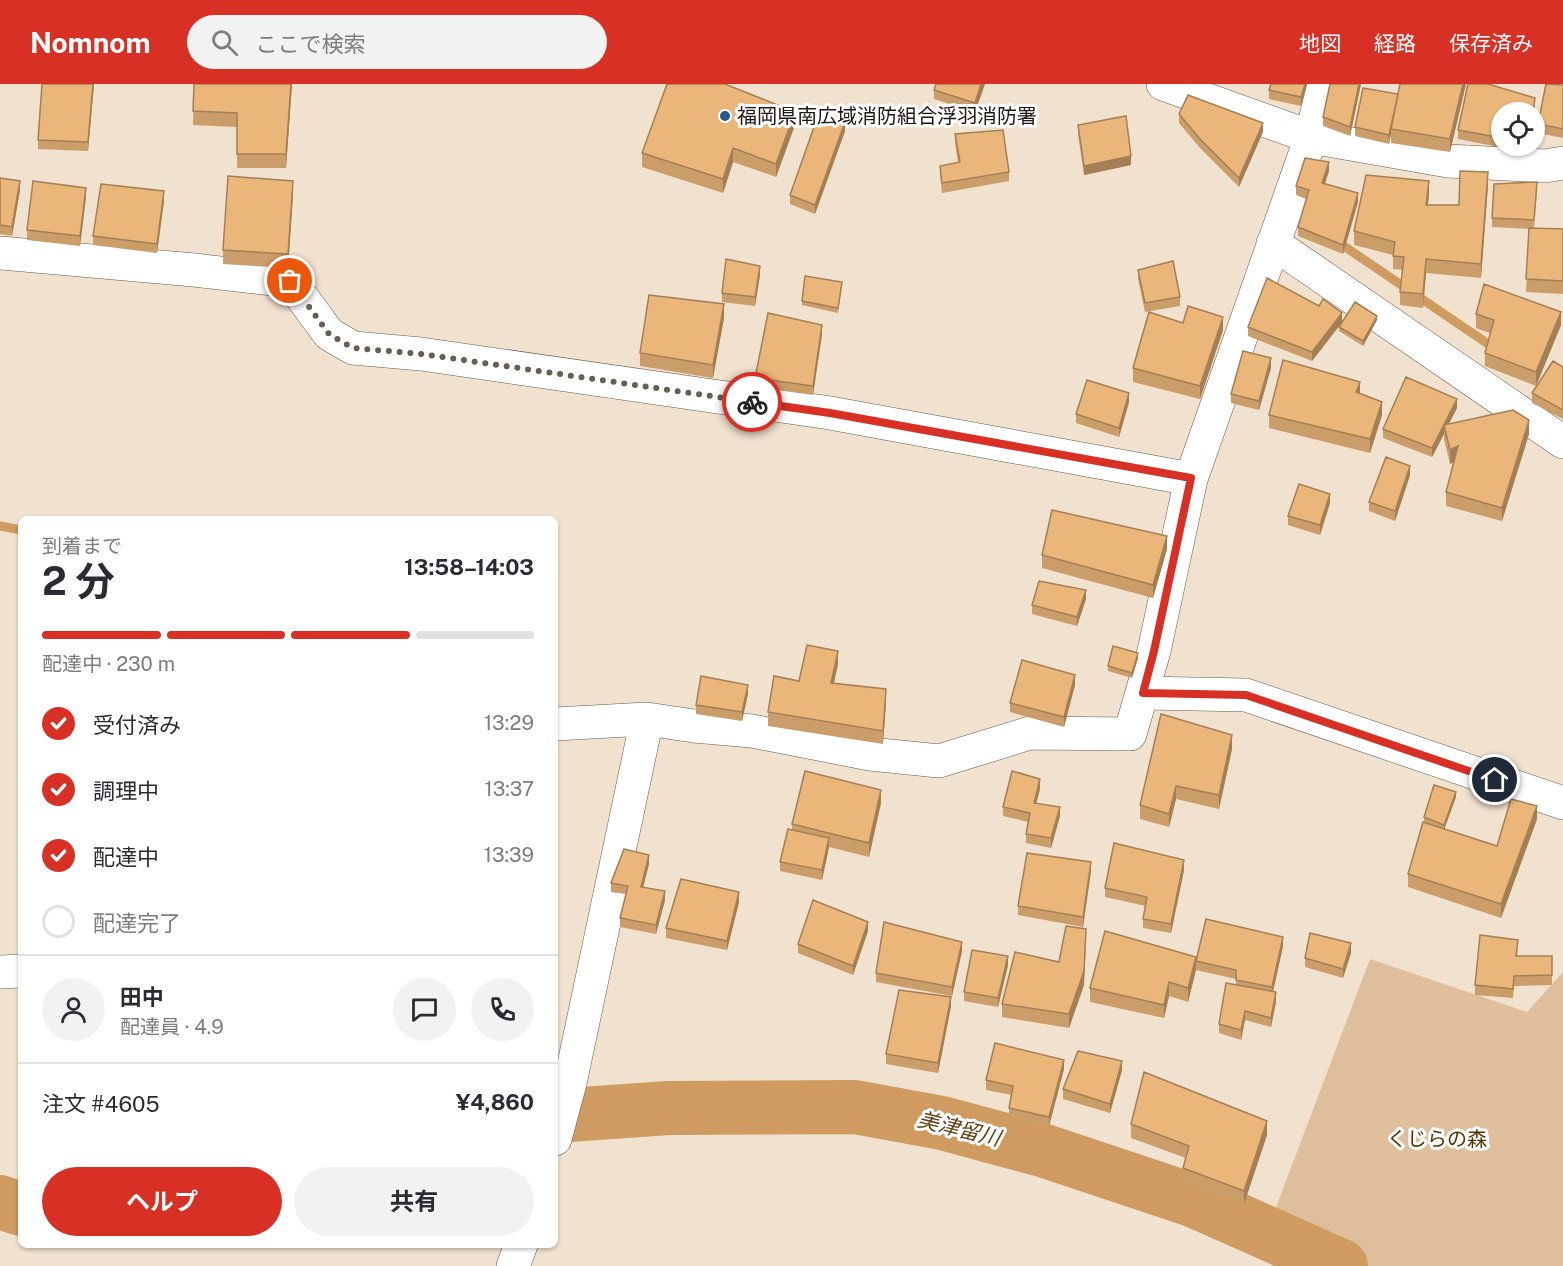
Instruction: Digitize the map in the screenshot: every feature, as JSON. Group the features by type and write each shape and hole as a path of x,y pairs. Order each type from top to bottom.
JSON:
{"street":[{"path":"1163,84 1311,137 1448,161 1545,166 1563,163"},
{"path":"558,724 647,719 752,731 870,754 939,760 1030,733 1130,734 1154,651 1191,478 1311,137 1324,84"},
{"path":"1273,243 1563,442"},
{"path":"0,253 290,281 329,334 353,348 422,354 830,413 1191,478"},
{"path":"1143,693 1246,695 1563,803"},
{"path":"558,1128 570,1083 647,719"},
{"path":"0,972 18,971"},
{"path":"513,1266 519,1248"}],"green space":[{"name":"くじらの森","path":"1370,959 1527,1012 1563,972 1563,1266 1359,1266 1272,1218"}],"building":[{"path":"42,84 93,84 88,142 38,140"},
{"path":"194,84 291,84 286,154 237,154 237,113 193,111"},
{"path":"667,84 725,84 795,112 776,164 733,148 723,179 642,153"},
{"path":"936,84 981,84 975,103 934,90"},
{"path":"1271,84 1305,84 1301,97 1269,90"},
{"path":"1330,84 1359,84 1350,127 1323,117"},
{"path":"1400,84 1463,84 1450,139 1391,129"},
{"path":"1468,84 1488,84 1535,98 1534,102 1491,102 1491,136 1458,130"},
{"path":"1546,84 1563,85 1563,129 1545,125 1545,102 1542,102"},
{"path":"1363,88 1398,94 1389,135 1355,127"},
{"path":"1188,95 1263,123 1239,178 1179,114"},
{"path":"819,113 845,122 815,205 790,195"},
{"path":"1126,116 1131,156 1084,166 1078,125"},
{"path":"1003,130 1009,172 942,183 940,166 960,162 955,134"},
{"path":"1305,158 1329,162 1322,183 1358,193 1343,245 1298,227 1309,190 1296,186"},
{"path":"1460,171 1488,172 1481,264 1426,259 1423,294 1400,292 1404,257 1393,256 1395,242 1354,231 1366,175 1429,181 1426,205 1459,205"},
{"path":"228,176 293,181 288,254 223,250"},
{"path":"0,178 20,181 12,227 0,225"},
{"path":"33,181 86,188 80,236 27,230"},
{"path":"1537,182 1534,220 1492,218 1494,184"},
{"path":"101,184 164,191 157,244 93,236"},
{"path":"1529,228 1563,229 1563,281 1526,279"},
{"path":"726,259 760,266 755,297 722,293"},
{"path":"1173,261 1180,297 1145,303 1138,270"},
{"path":"805,276 842,282 838,308 802,301"},
{"path":"1267,278 1319,306 1323,299 1342,313 1312,352 1248,327"},
{"path":"1484,284 1561,312 1536,372 1485,353 1494,320 1476,314"},
{"path":"649,295 724,304 713,365 640,353"},
{"path":"1355,302 1377,316 1363,341 1339,327"},
{"path":"1188,306 1223,317 1200,386 1133,368 1149,312 1183,323"},
{"path":"768,313 822,325 813,386 755,378"},
{"path":"1243,351 1271,358 1259,401 1231,394"},
{"path":"1283,360 1360,382 1356,392 1382,402 1370,439 1269,415"},
{"path":"1553,361 1563,367 1563,410 1532,393"},
{"path":"1406,377 1457,399 1432,448 1383,429"},
{"path":"1087,380 1129,393 1119,428 1076,414"},
{"path":"1513,410 1529,420 1502,508 1446,492 1458,446 1450,450 1444,425"},
{"path":"1386,457 1410,466 1395,511 1369,502"},
{"path":"1299,484 1330,494 1320,525 1288,516"},
{"path":"1052,510 1167,536 1153,585 1042,555"},
{"path":"1039,581 1086,590 1077,617 1032,605"},
{"path":"807,645 838,651 831,683 886,689 883,731 768,712 774,676 799,681"},
{"path":"1113,646 1138,653 1132,673 1108,666"},
{"path":"1022,660 1075,675 1064,717 1010,703"},
{"path":"701,676 748,685 742,712 696,705"},
{"path":"1161,714 1232,735 1219,795 1176,786 1169,814 1140,805"},
{"path":"805,771 881,790 869,843 792,824"},
{"path":"1012,771 1040,779 1034,803 1060,807 1051,838 1026,834 1030,813 1003,807"},
{"path":"1434,785 1456,792 1444,825 1424,817"},
{"path":"1511,799 1537,806 1501,904 1408,874 1423,822 1497,846"},
{"path":"788,829 829,838 822,870 780,862"},
{"path":"1114,843 1184,860 1171,924 1143,919 1147,897 1105,888"},
{"path":"624,849 649,855 641,887 665,891 656,925 620,918 628,886 611,883"},
{"path":"1027,853 1091,862 1083,917 1018,906"},
{"path":"681,879 739,892 727,941 666,928"},
{"path":"813,900 868,922 853,966 798,944"},
{"path":"1206,919 1283,937 1272,987 1236,980 1236,970 1196,961"},
{"path":"884,922 962,942 952,987 876,973"},
{"path":"1066,926 1086,929 1084,971 1069,1014 1002,1004 1015,952 1059,962"},
{"path":"1105,931 1196,957 1188,988 1169,982 1164,1005 1090,988"},
{"path":"1310,933 1351,943 1343,969 1305,958"},
{"path":"1480,935 1518,940 1516,956 1552,956 1552,975 1514,976 1513,989 1475,985"},
{"path":"972,950 1008,956 998,998 964,992"},
{"path":"1226,983 1276,992 1271,1018 1245,1011 1241,1030 1219,1024"},
{"path":"899,990 951,997 938,1063 886,1054"},
{"path":"995,1043 1064,1060 1049,1117 1009,1108 1013,1086 986,1080"},
{"path":"1078,1051 1122,1061 1110,1104 1063,1089"},
{"path":"1144,1072 1267,1121 1244,1191 1183,1168 1189,1146 1131,1124"}],"waterway":[{"path":"1335,240 1497,350"},
{"path":"0,526 18,529"},
{"name":"美津留川","path":"558,1116 668,1108 855,1107 942,1123 1042,1150 1195,1201 1341,1266"},
{"name":"美津留川","path":"0,1202 18,1208"}],"way so far":[{"path":"290,281 329,334 353,348 422,354 752,402"}],"place":[{"name":"福岡県南広域消防組合浮羽消防署","path":"725,116"}],"route":[{"path":"752,402 830,413 1191,478 1143,693 1246,695 1495,780"}]}
